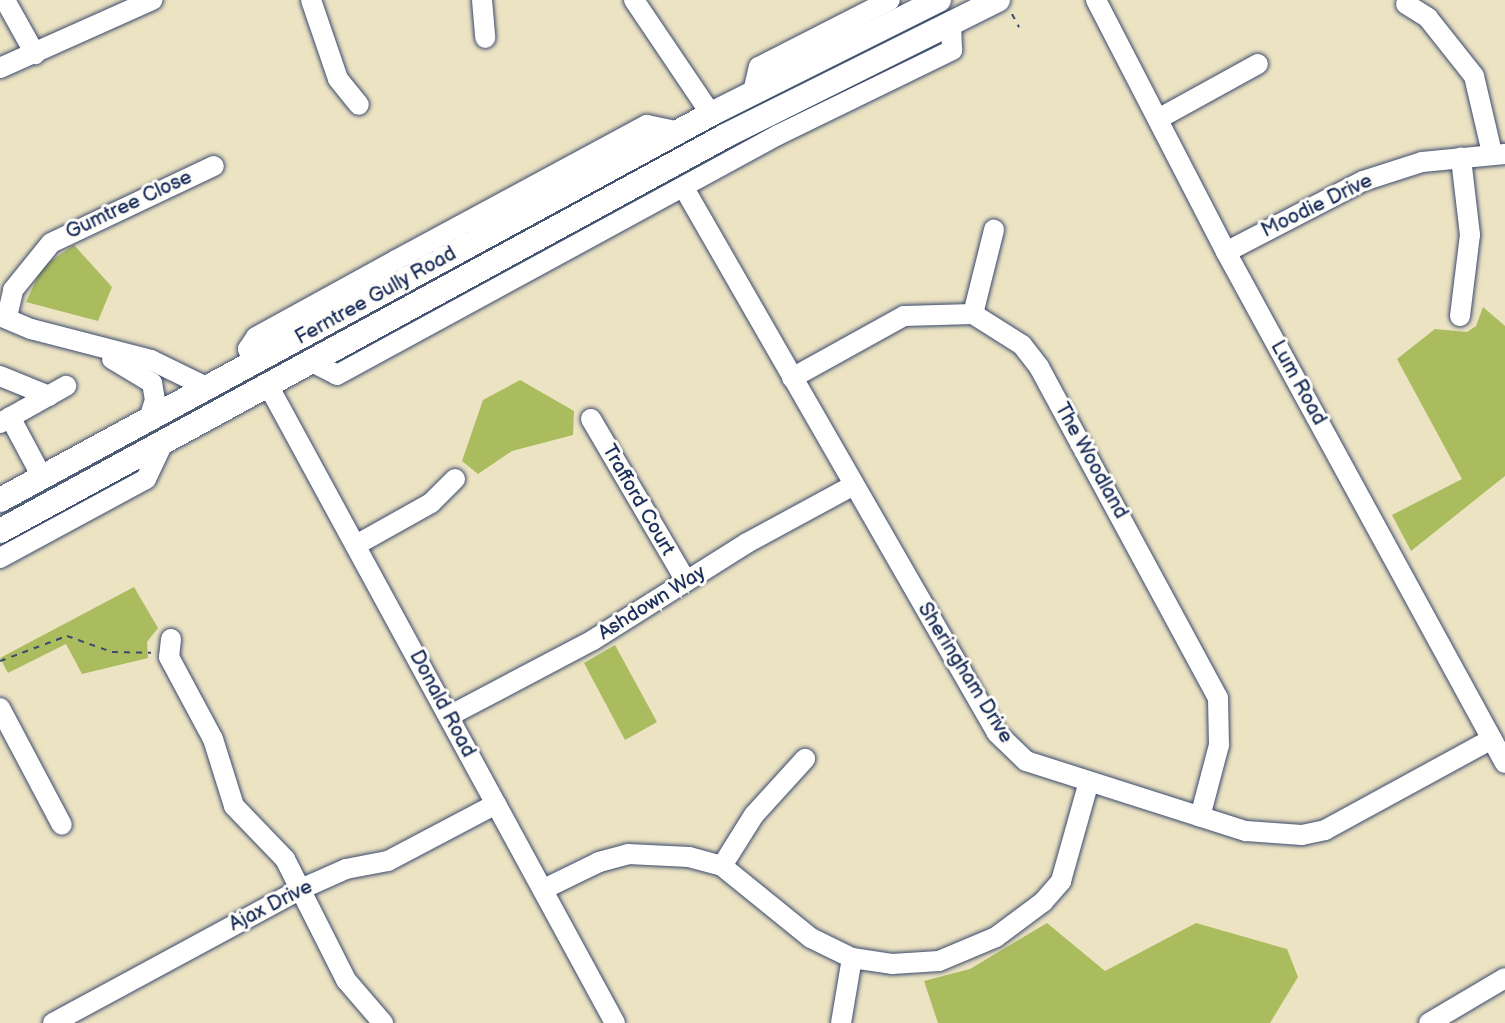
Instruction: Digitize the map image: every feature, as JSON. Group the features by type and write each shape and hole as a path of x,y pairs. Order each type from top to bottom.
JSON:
{"main road":[{"name":"Ferntree Gully Road","path":"0,500 255,362 401,270 939,0"},
{"path":"939,0 951,23"},
{"name":"Ferntree Gully Road","path":"0,531 725,136 951,23 1005,7"},
{"path":"711,114 725,136"},
{"path":"255,362 268,385"},
{"path":"42,477 60,486 91,481"}],"street":[{"path":"5,0 35,54"},
{"path":"0,68 152,0"},
{"path":"311,0 338,79 359,105"},
{"path":"482,0 485,38"},
{"path":"634,0 711,114"},
{"path":"753,92 759,67 890,0"},
{"name":"Lum Road","path":"1096,0 1226,252 1505,763"},
{"path":"1406,4 1428,18 1474,76 1498,153"},
{"name":"Ferntree Gully Road","path":"310,361 337,375 684,188 952,50 951,23"},
{"path":"1158,119 1258,64"},
{"name":"Moodie Drive","path":"1226,252 1363,181 1422,162 1498,153"},
{"path":"1460,316 1470,235 1461,158"},
{"name":"Gumtree Close","path":"6,310 32,261 51,243 214,166"},
{"name":"Sheringham Drive","path":"684,188 852,486 997,733 1026,761 1088,785 1246,831 1302,835 1325,830 1492,739"},
{"path":"792,378 904,316 973,314 994,230"},
{"path":"6,310 31,329 151,360 206,387"},
{"name":"The Woodland","path":"973,314 1022,345 1039,367 1207,673 1221,721 1200,817"},
{"path":"57,334 145,376 155,392 149,419"},
{"path":"0,376 58,391 5,420 42,477"},
{"name":"Donald Road","path":"268,385 615,1023"},
{"name":"Trafford Court","path":"591,419 686,581"},
{"path":"0,558 152,475 164,441"},
{"path":"356,545 431,503 455,479"},
{"name":"Ashdown Way","path":"449,716 593,640 686,581 852,486"},
{"path":"171,645 213,739 234,806 285,859 346,980 383,1023"},
{"path":"0,708 62,825"},
{"path":"722,866 754,815 805,759"},
{"path":"544,889 599,862 628,854 689,857 722,866 811,938 852,958 892,964 939,961 1023,920 1061,881 1088,785"},
{"name":"Ajax Drive","path":"53,1023 301,889 346,869 388,861 496,804"},
{"path":"841,1023 852,958"},
{"path":"1429,1023 1505,978"}],"path":[{"path":"1005,7 1019,27"},
{"path":"0,661 67,636 122,654 171,645"}],"green space":[{"path":"74,245 112,287 98,321 26,302 42,267"},
{"path":"1483,307 1505,326 1505,476 1411,551 1392,515 1462,479 1397,359 1435,329 1467,332 1476,326"},
{"path":"520,380 574,411 573,435 512,451 478,474 462,461 483,400"},
{"path":"134,587 158,628 147,642 148,658 82,674 66,644 8,673 0,658"},
{"path":"615,645 657,722 625,740 584,663"},
{"path":"1047,923 1105,971 1196,923 1287,949 1298,977 1270,1023 938,1023 924,981 970,969"}]}
